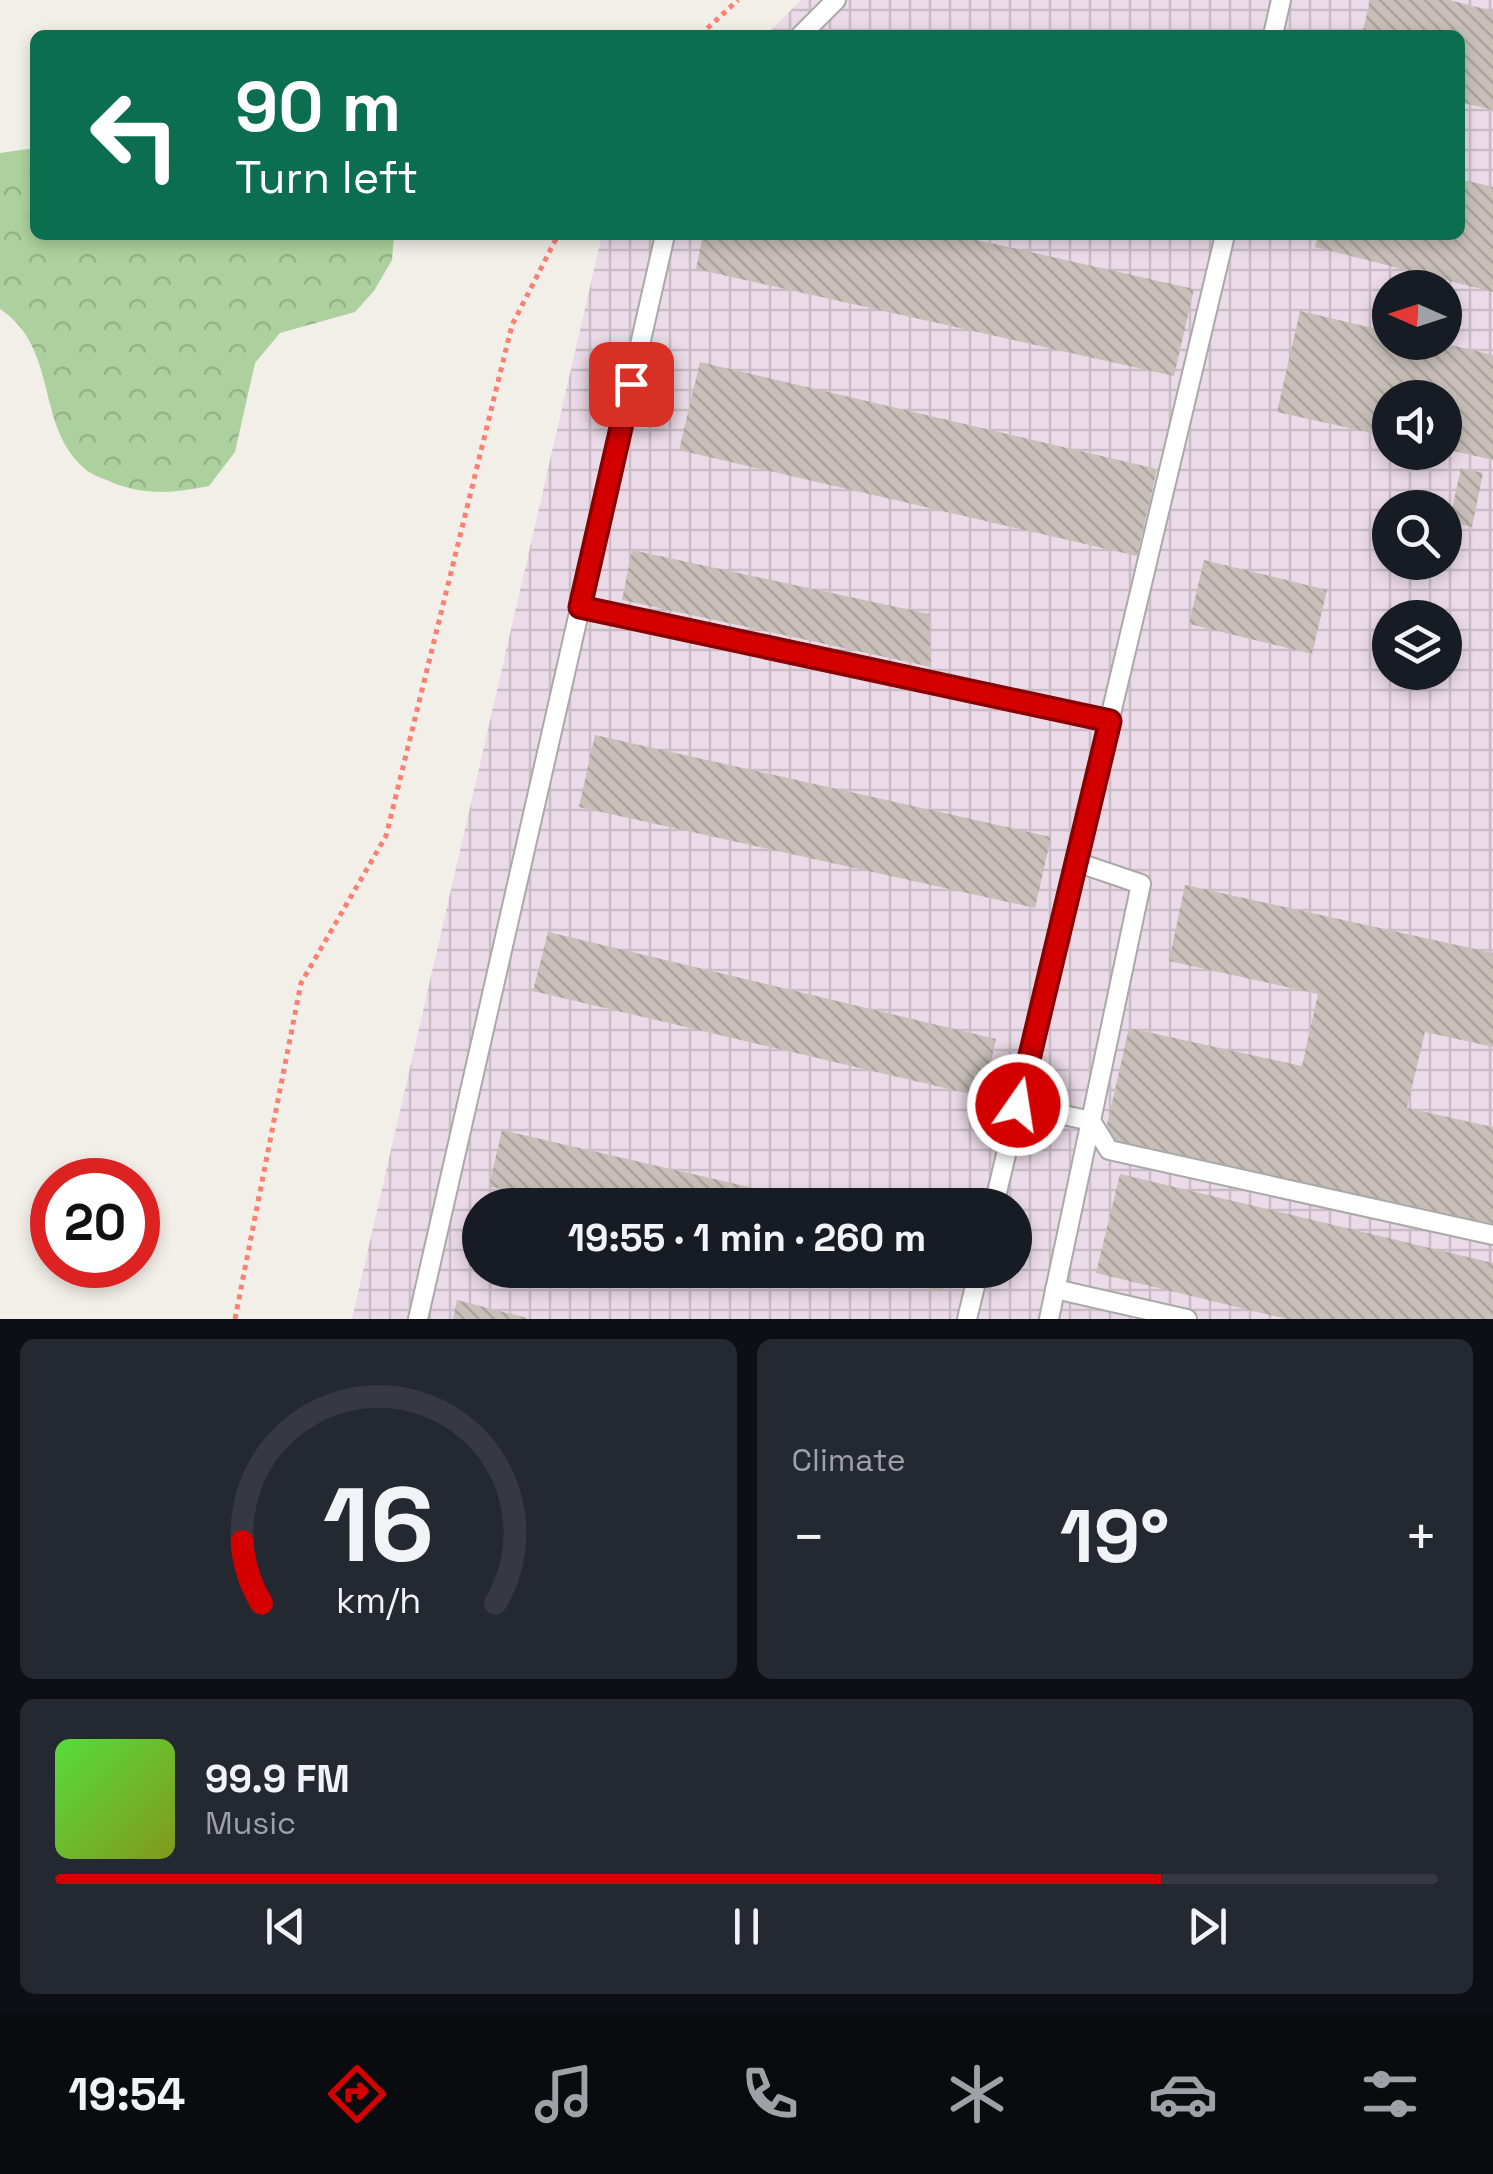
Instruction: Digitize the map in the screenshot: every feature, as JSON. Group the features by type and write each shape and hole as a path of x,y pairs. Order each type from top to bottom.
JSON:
{"lane":[{"path":"806,30 836,0"},
{"path":"1274,30 1281,0"},
{"path":"418,1319 664,240"},
{"path":"998,1188 1224,240"},
{"path":"580,607 1110,721"},
{"path":"1049,1319 1141,884 1076,862"},
{"path":"1018,1105 1091,1121 1108,1150 1493,1236"},
{"path":"967,1319 975,1288"},
{"path":"1055,1289 1187,1319"}],"path":[{"path":"705,30 738,0"},
{"path":"236,1319 301,984 386,836 512,324 555,240"}],"shaded area":[{"path":"801,0 1493,0 1493,1319 352,1319 601,240 1465,240 1465,30 771,30"}],"green space":[{"path":"30,149 30,240 394,240 392,260 374,291 355,312 280,333 255,363 235,452 209,486 160,492 136,490 90,473 69,450 51,409 31,344 19,325 0,309 0,153"}],"building":[{"path":"1370,0 1449,0 1493,11 1493,110 1465,103 1465,30 1363,30"},
{"path":"1465,180 1493,187 1493,292 1462,284 1462,270 1406,270 1315,247 1317,240 1465,240"},
{"path":"702,240 977,240 1194,289 1174,376 696,269"},
{"path":"1300,311 1372,328 1372,360 1462,360 1462,348 1493,355 1493,460 1462,453 1462,380 1372,380 1372,433 1277,412"},
{"path":"700,362 1157,469 1137,556 679,450"},
{"path":"1462,468 1483,473 1472,527 1462,525 1462,490 1456,490"},
{"path":"632,550 929,614 931,667 622,600"},
{"path":"1204,560 1327,590 1312,654 1189,624"},
{"path":"595,735 1051,837 1035,908 579,807"},
{"path":"1185,885 1493,953 1493,1047 1425,1032 1407,1108 1493,1127 1493,1224 1104,1138 1129,1028 1302,1066 1318,994 1169,961"},
{"path":"548,932 996,1039 983,1097 533,991"},
{"path":"502,1130 753,1188 498,1188 489,1186"},
{"path":"1120,1174 1493,1263 1493,1319 1287,1319 1096,1273"},
{"path":"457,1300 527,1318 527,1319 453,1319"}],"route":[{"path":"631,384 580,607 1110,721 1018,1105"}]}
